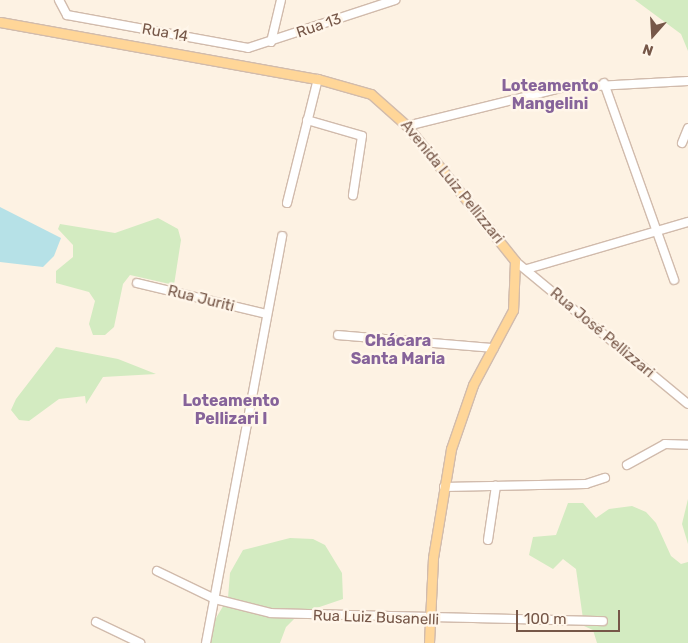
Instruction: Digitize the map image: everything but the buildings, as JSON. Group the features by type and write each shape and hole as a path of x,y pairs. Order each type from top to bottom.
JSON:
{"main road":[{"name":"Avenida Luiz Pellizzari","path":"0,22 318,79 371,94 407,126 515,262"},
{"path":"429,643 429,620 444,487 462,412 492,348 513,310 515,262"}],"street":[{"name":"Rua 14","path":"59,0 60,10 67,15 248,48 271,42"},
{"path":"271,42 281,0"},
{"name":"Rua 13","path":"271,42 395,0"},
{"path":"286,203 318,79"},
{"path":"407,126 534,92 604,83 688,81"},
{"path":"604,83 674,280"},
{"path":"307,120 362,136 353,195"},
{"path":"682,143 688,128"},
{"path":"527,269 688,222"},
{"path":"206,643 282,236"},
{"name":"Rua José Pellizzari","path":"515,262 527,269 688,404"},
{"name":"Rua Juriti","path":"137,283 266,314"},
{"path":"338,335 492,348"},
{"path":"627,465 665,444 688,446"},
{"path":"444,487 586,484 605,478"},
{"path":"488,540 496,486"},
{"name":"Rua Luiz Busanelli","path":"157,571 215,599 271,613 429,620 603,621"},
{"path":"96,622 140,643"}],"green space":[{"path":"635,0 688,0 688,51 681,34"},
{"path":"158,218 178,229 181,240 174,285 130,275 123,284 114,327 105,335 93,335 89,324 95,301 89,292 56,283 56,271 73,257 73,245 58,229 60,224 115,233"},
{"path":"56,347 118,359 156,374 103,377 86,404 85,396 59,399 29,421 19,420 11,410 16,399"},
{"path":"688,499 688,544 682,524"},
{"path":"568,503 583,503 596,518 609,509 632,506 646,512 656,523 671,556 681,564 688,562 688,643 597,643 593,630 584,626 576,569 563,559 553,569 529,555 533,537 556,535"},
{"path":"290,538 313,539 325,545 342,573 343,599 299,614 286,627 280,643 210,643 216,618 228,598 230,573 243,550"}],"water":[{"path":"0,207 61,238 54,256 43,267 0,262"}],"district":[{"name":"Loteamento Mangelini","path":"550,95"},
{"name":"Chácara Santa Maria","path":"398,350"},
{"name":"Loteamento Pellizari I","path":"231,410"}]}
